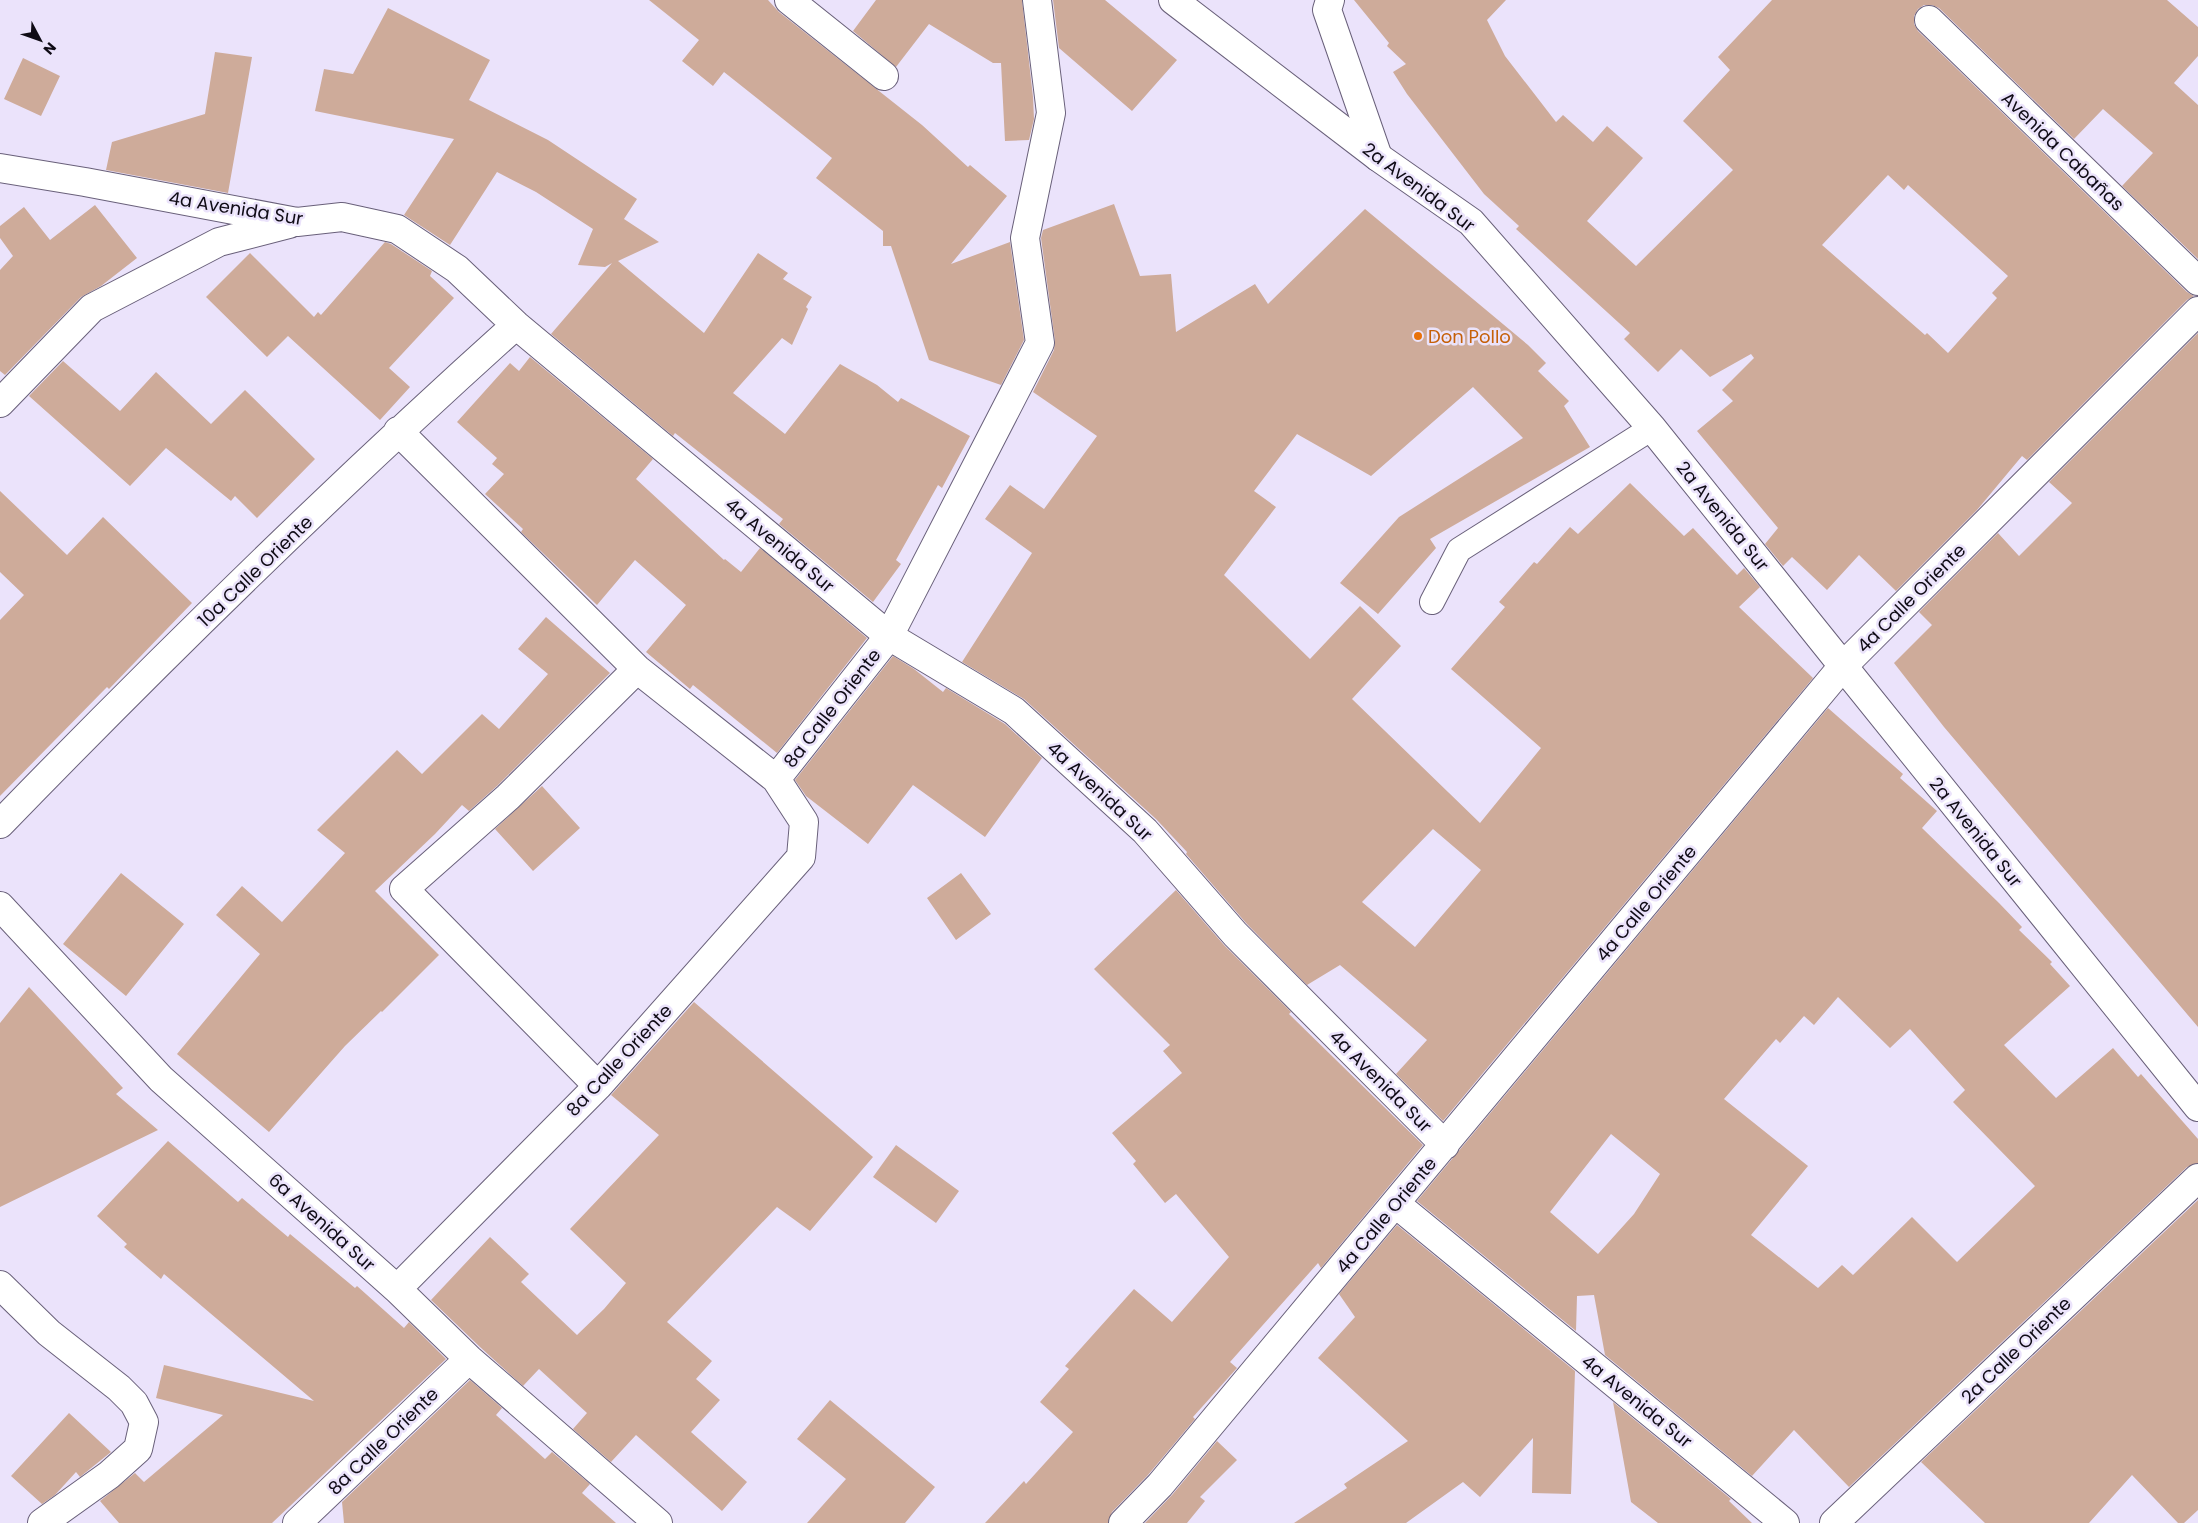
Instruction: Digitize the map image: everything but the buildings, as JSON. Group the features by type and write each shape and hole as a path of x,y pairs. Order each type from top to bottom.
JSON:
{"street":[{"path":"789,0 884,76"},
{"name":"8a Calle Oriente","path":"397,1289 598,1086 801,857 804,822 776,779 889,636 1040,343 1024,238 1051,113 1037,0"},
{"name":"2a Avenida Sur","path":"1173,0 1378,157 1471,222 1652,428 2198,1108"},
{"path":"1325,3 1378,157"},
{"name":"Avenida Cabañas","path":"1929,20 2198,280"},
{"name":"4a Avenida Sur","path":"0,168 298,222 342,217 397,229 457,269 516,325 889,636 1014,711 1138,824 1235,934 1445,1145"},
{"path":"0,403 92,308 219,242 298,222"},
{"name":"4a Calle Oriente","path":"1123,1523 1160,1485 1843,666 2198,311"},
{"name":"10a Calle Oriente","path":"0,824 121,699 357,473 398,431 516,325"},
{"path":"398,431 637,669 776,779"},
{"path":"598,1086 404,889 508,797 637,669"},
{"name":"6a Avenida Sur","path":"3,913 161,1079 397,1289 469,1359 658,1523"},
{"name":"2a Calle Oriente","path":"1834,1523 2198,1178"},
{"name":"4a Avenida Sur","path":"1396,1204 1785,1523"},
{"path":"0,1285 50,1333 119,1388 134,1403 144,1422 138,1448 109,1475 42,1523"},
{"name":"8a Calle Oriente","path":"297,1523 469,1359"}],"lane":[{"path":"1432,602 1459,550 1652,428"}],"place":[{"name":"Don Pollo","path":"1418,336"}]}
